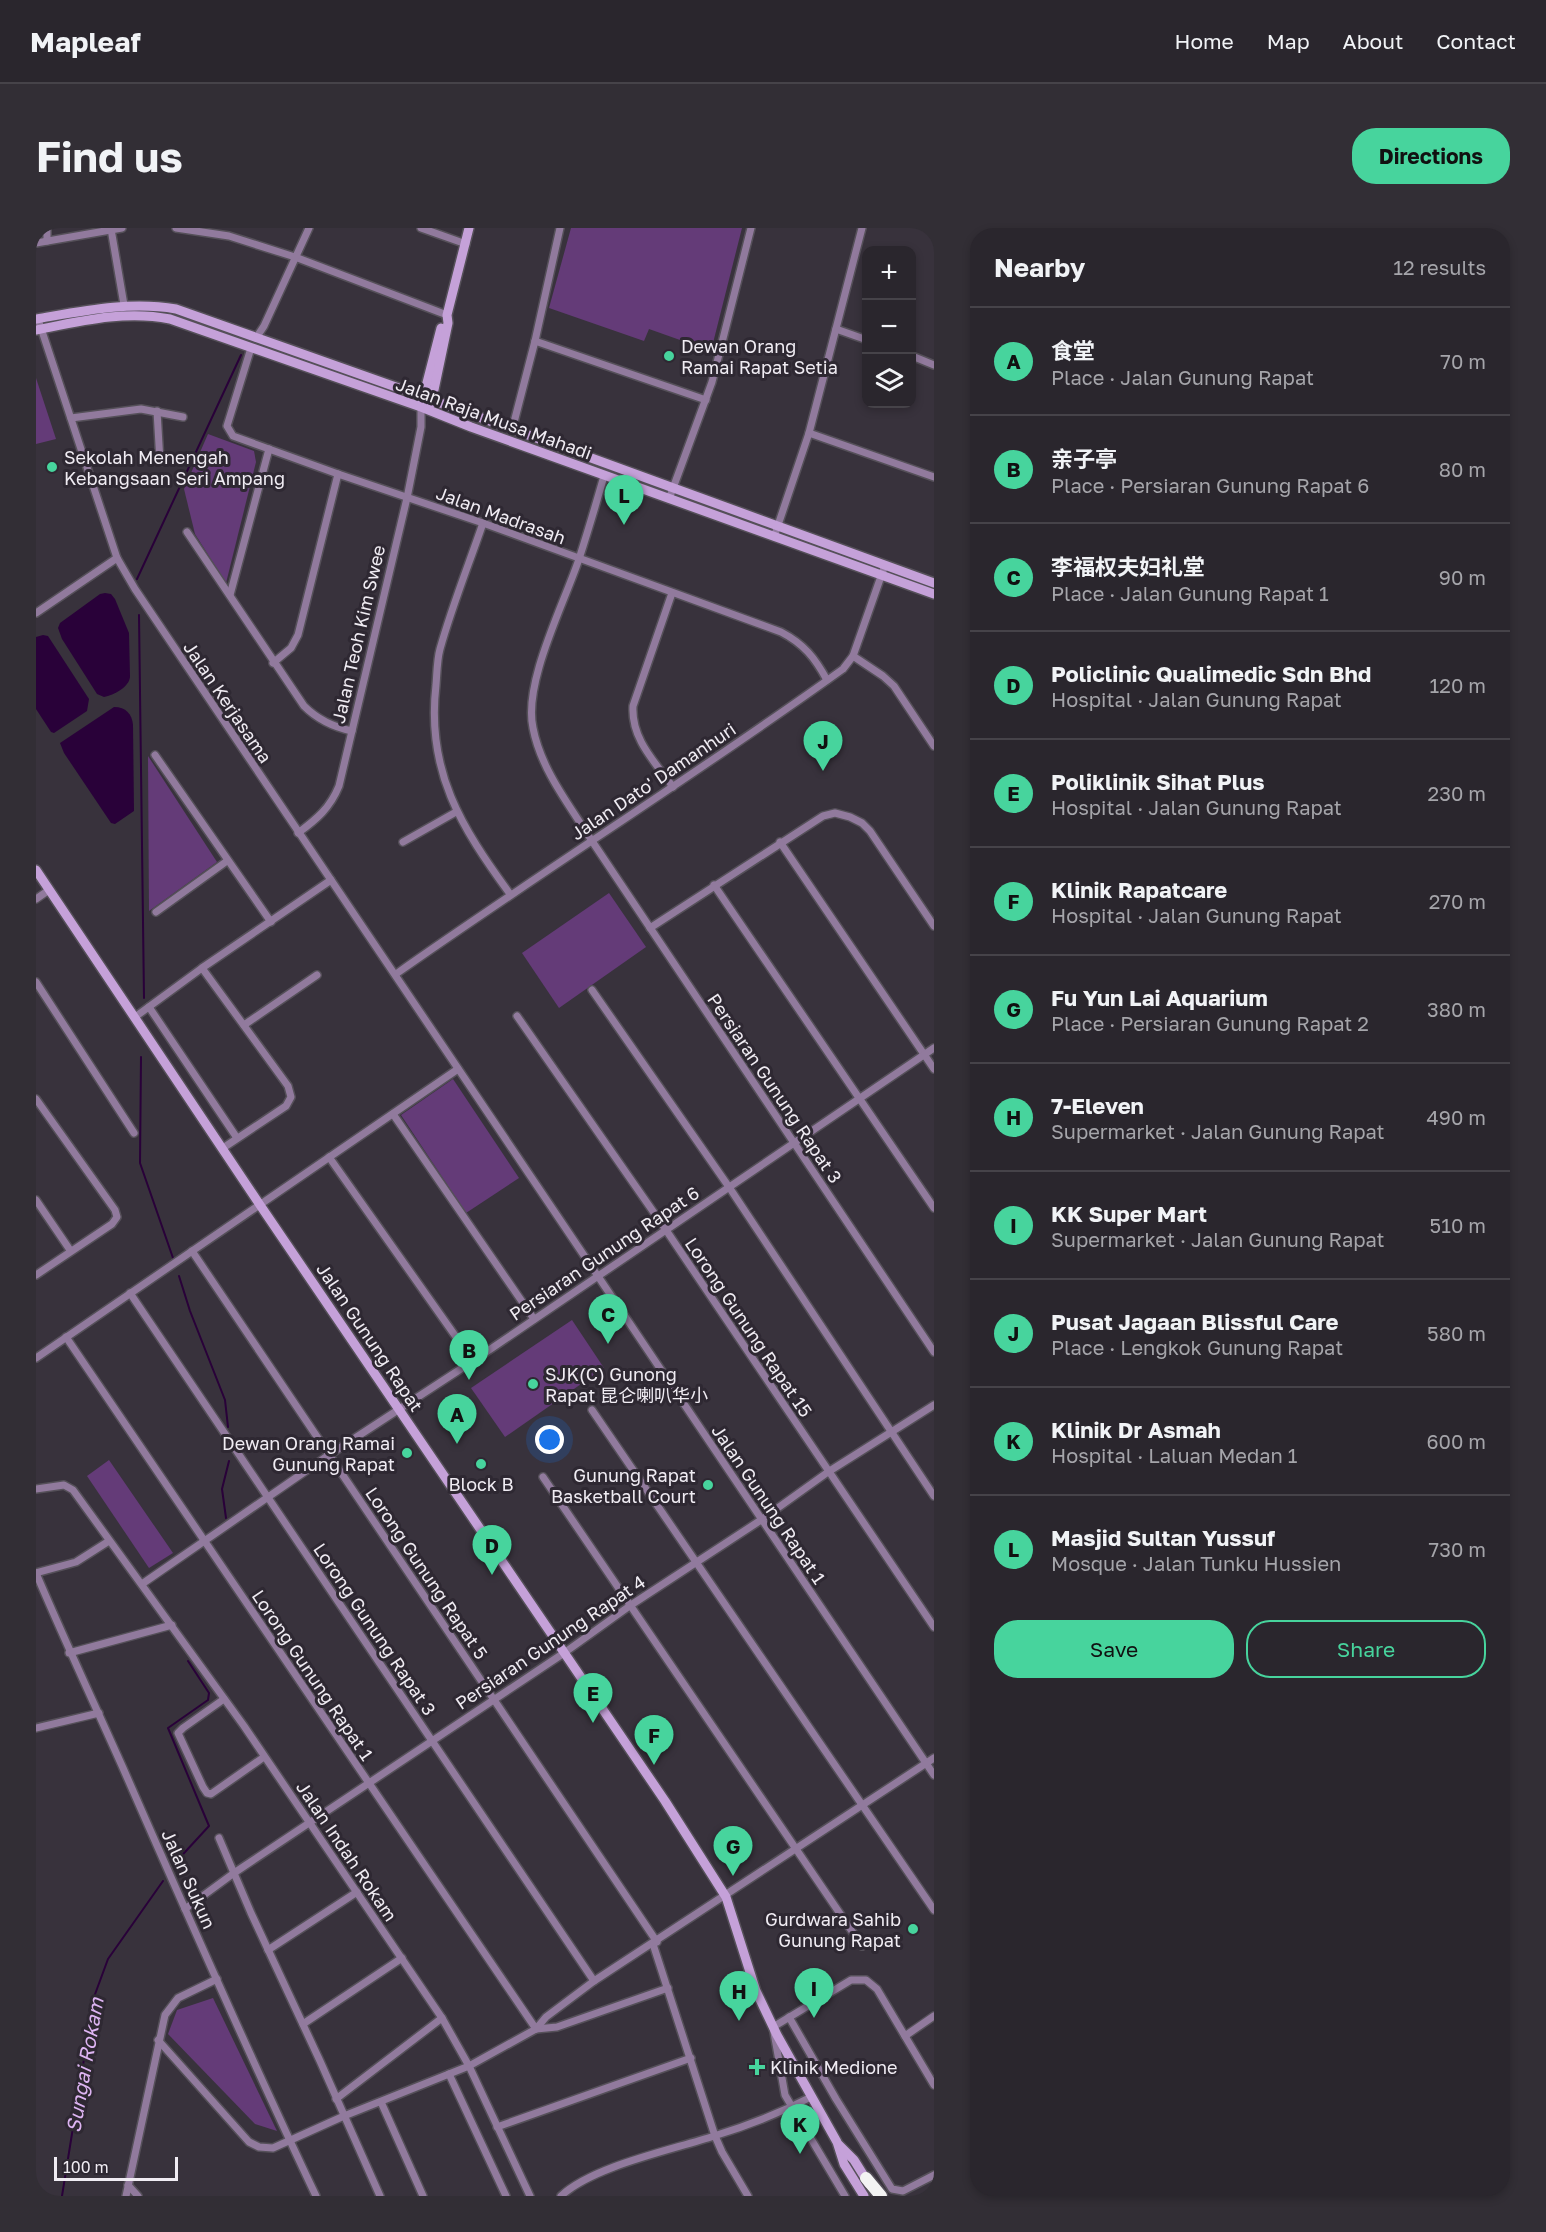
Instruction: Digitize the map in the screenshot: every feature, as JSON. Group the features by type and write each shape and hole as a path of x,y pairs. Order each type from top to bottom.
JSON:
{"highway":[{"path":"866,2178 881,2196"}],"main road":[{"name":"Jalan Teoh Kim Swee","path":"426,404 448,323 447,315 469,228"},
{"name":"Jalan Raja Musa Mahadi","path":"37,319 124,305 151,305 176,309 426,404 604,476 934,594"},
{"name":"Jalan Raja Musa Mahadi","path":"38,329 126,314 151,315 170,320 251,348 512,430 934,583"},
{"name":"Jalan Gunung Rapat","path":"36,870 260,1205 665,1801 726,1897 756,1991 773,2027 837,2142 844,2164 864,2196"},
{"name":"Jalan Gunung Rapat","path":"837,2142 854,2160 876,2196"}],"street":[{"path":"47,228 47,241"},
{"path":"36,243 122,228"},
{"path":"176,228 229,236 295,257 447,315"},
{"path":"256,338 264,326 309,228"},
{"path":"421,228 466,244"},
{"path":"512,430 535,341 560,228"},
{"path":"669,500 712,382 751,228"},
{"path":"774,537 809,433 862,228"},
{"path":"111,230 124,305"},
{"name":"Jalan Kerjasama","path":"37,319 38,329 71,418 117,558 135,589 458,1069"},
{"path":"836,330 862,338"},
{"path":"535,341 706,400"},
{"name":"Jalan Madrasah","path":"251,348 227,426 233,436 483,523 781,632 796,640 815,659 827,680"},
{"path":"916,357 934,364"},
{"name":"Jalan Teoh Kim Swee","path":"298,833 325,812 333,801 339,786 407,498 426,404"},
{"path":"71,418 141,409 183,417"},
{"path":"157,411 160,462"},
{"path":"809,433 934,477"},
{"path":"230,596 269,448"},
{"path":"273,663 291,648 298,635 338,474"},
{"name":"Persiaran Gunung Rapat 3","path":"604,476 579,560 533,688 532,726 536,743 550,775 592,841 934,1352"},
{"path":"483,523 440,651 432,712 444,783 456,812 484,858 510,894"},
{"path":"186,532 304,706 314,716 339,728 352,731"},
{"path":"36,614 117,558"},
{"name":"Jalan Dato' Damanhuri","path":"396,974 510,894 673,787 843,669 853,656 885,565"},
{"path":"672,593 633,706 632,719 641,743 673,787"},
{"path":"853,656 894,686 934,746"},
{"path":"155,755 271,922"},
{"path":"403,842 456,812"},
{"path":"650,928 780,842 823,816 835,813 862,823 870,831 934,926"},
{"path":"780,842 934,1069"},
{"path":"156,912 227,861"},
{"path":"135,1017 331,880"},
{"path":"714,885 934,1208"},
{"path":"36,899 49,890"},
{"path":"202,968 288,1086 291,1097 286,1106 223,1148"},
{"path":"244,1025 317,975"},
{"path":"36,982 134,1132"},
{"path":"592,990 729,1186 934,1496"},
{"path":"149,1007 237,1138"},
{"name":"Lorong Gunung Rapat 15","path":"517,1016 666,1230 934,1627"},
{"name":"Persiaran Gunung Rapat 6","path":"142,1584 329,1455 473,1361 934,1048"},
{"path":"36,1358 458,1069"},
{"name":"Jalan Gunung Rapat 1","path":"458,1069 934,1775"},
{"path":"36,1099 115,1210 117,1217 112,1224 70,1250 36,1275"},
{"path":"393,1114 534,1319"},
{"path":"329,1157 473,1361"},
{"path":"36,1200 70,1250"},
{"name":"Lorong Gunung Rapat 5","path":"192,1251 655,1943 669,1988"},
{"name":"Lorong Gunung Rapat 3","path":"130,1293 594,1981"},
{"name":"Lorong Gunung Rapat 1","path":"66,1337 536,2029"},
{"name":"Persiaran Gunung Rapat 4","path":"185,1909 234,1872 564,1653 828,1472 934,1405"},
{"path":"592,1410 934,1910"},
{"path":"543,1477 862,1946"},
{"name":"Jalan Indah Rokam","path":"36,1489 64,1485 73,1490 225,1699 442,2018 469,2067 530,2196"},
{"path":"36,1573 76,1562 109,1540"},
{"name":"Jalan Sukun","path":"36,1573 69,1653 99,1713 185,1909 316,2196"},
{"path":"69,1653 172,1625"},
{"path":"225,1699 183,1728 179,1736 207,1793 211,1794 264,1757"},
{"path":"36,1728 99,1713"},
{"path":"158,2040 249,2142 260,2147 273,2148 344,2116 469,2067 536,2029 546,2017 594,1981 726,1897 796,1848 863,1807 934,1758"},
{"path":"219,1838 380,2196"},
{"path":"268,1950 357,1892"},
{"path":"303,2024 402,1958"},
{"path":"126,2196 165,2015 178,1998 217,1979"},
{"path":"845,2196 782,2087 773,2027 851,1980 866,1980 877,1989 934,2085"},
{"path":"536,2029 557,2027 669,1988 715,2136 748,2196"},
{"path":"904,2036 934,2016"},
{"path":"789,2017 892,2189 897,2191 910,2189 934,2175"},
{"path":"336,2099 442,2018"},
{"path":"497,2127 691,2058"},
{"path":"449,2074 506,2196"},
{"path":"561,2196 584,2180 649,2156 715,2136 792,2107 811,2097"},
{"path":"381,2102 423,2196"},
{"path":"128,2185 138,2196"}],"shaded area":[{"path":"571,228 742,228 711,351 649,329 644,341 549,308"},
{"path":"36,378 56,439 36,444"},
{"path":"208,434 254,451 256,462 226,583 195,534 184,489"},
{"path":"100,594 111,594 115,599 129,633 130,677 127,684 120,690 104,697 97,694 62,639 58,628 60,623"},
{"path":"48,636 89,699 87,711 54,733 36,709 36,637"},
{"path":"114,707 130,714 133,725 134,811 115,824 111,823 64,753 60,743"},
{"path":"148,756 217,862 149,911"},
{"path":"609,893 646,947 559,1008 522,953"},
{"path":"453,1079 519,1178 466,1213 401,1115"},
{"path":"572,1320 604,1368 505,1437 471,1388"},
{"path":"109,1460 173,1553 149,1568 87,1476"},
{"path":"213,1998 277,2131 255,2124 168,2034 177,2010"}],"waterway":[{"path":"137,579 241,355"},
{"path":"139,615 144,998"},
{"path":"141,1057 140,1163 173,1258"},
{"path":"179,1276 190,1311 225,1400 228,1427"},
{"path":"226,1518 222,1489 229,1461"},
{"path":"174,1864 209,1826 168,1728 208,1700 209,1693 188,1661"},
{"name":"Sungai Rokam","path":"62,2196 94,1997 108,1959 163,1881"}],"place":[{"name":"Dewan Orang Ramai Rapat Setia","path":"669,356"},
{"name":"Sekolah Menengah Kebangsaan Seri Ampang","path":"52,467"},
{"name":"Masjid Sultan Yussuf","path":"624,525"},
{"name":"Pusat Jagaan Blissful Care","path":"823,771"},
{"name":"李福权夫妇礼堂","path":"608,1344"},
{"name":"亲子亭","path":"469,1380"},
{"name":"SJK(C) Gunong Rapat 昆仑喇叭华小","path":"533,1384"},
{"name":"食堂","path":"457,1444"},
{"name":"Dewan Orang Ramai Gunung Rapat","path":"407,1453"},
{"name":"Block B","path":"481,1464"},
{"name":"Gunung Rapat Basketball Court","path":"708,1485"},
{"name":"Policlinic Qualimedic Sdn Bhd","path":"492,1575"},
{"name":"Poliklinik Sihat Plus","path":"593,1723"},
{"name":"Klinik Rapatcare","path":"654,1765"},
{"name":"Fu Yun Lai Aquarium","path":"733,1876"},
{"name":"Gurdwara Sahib Gunung Rapat","path":"913,1929"},
{"name":"KK Super Mart","path":"814,2018"},
{"name":"7-Eleven","path":"739,2021"},
{"name":"Klinik Medione","path":"757,2067"},
{"name":"Klinik Dr Asmah","path":"800,2154"}]}
